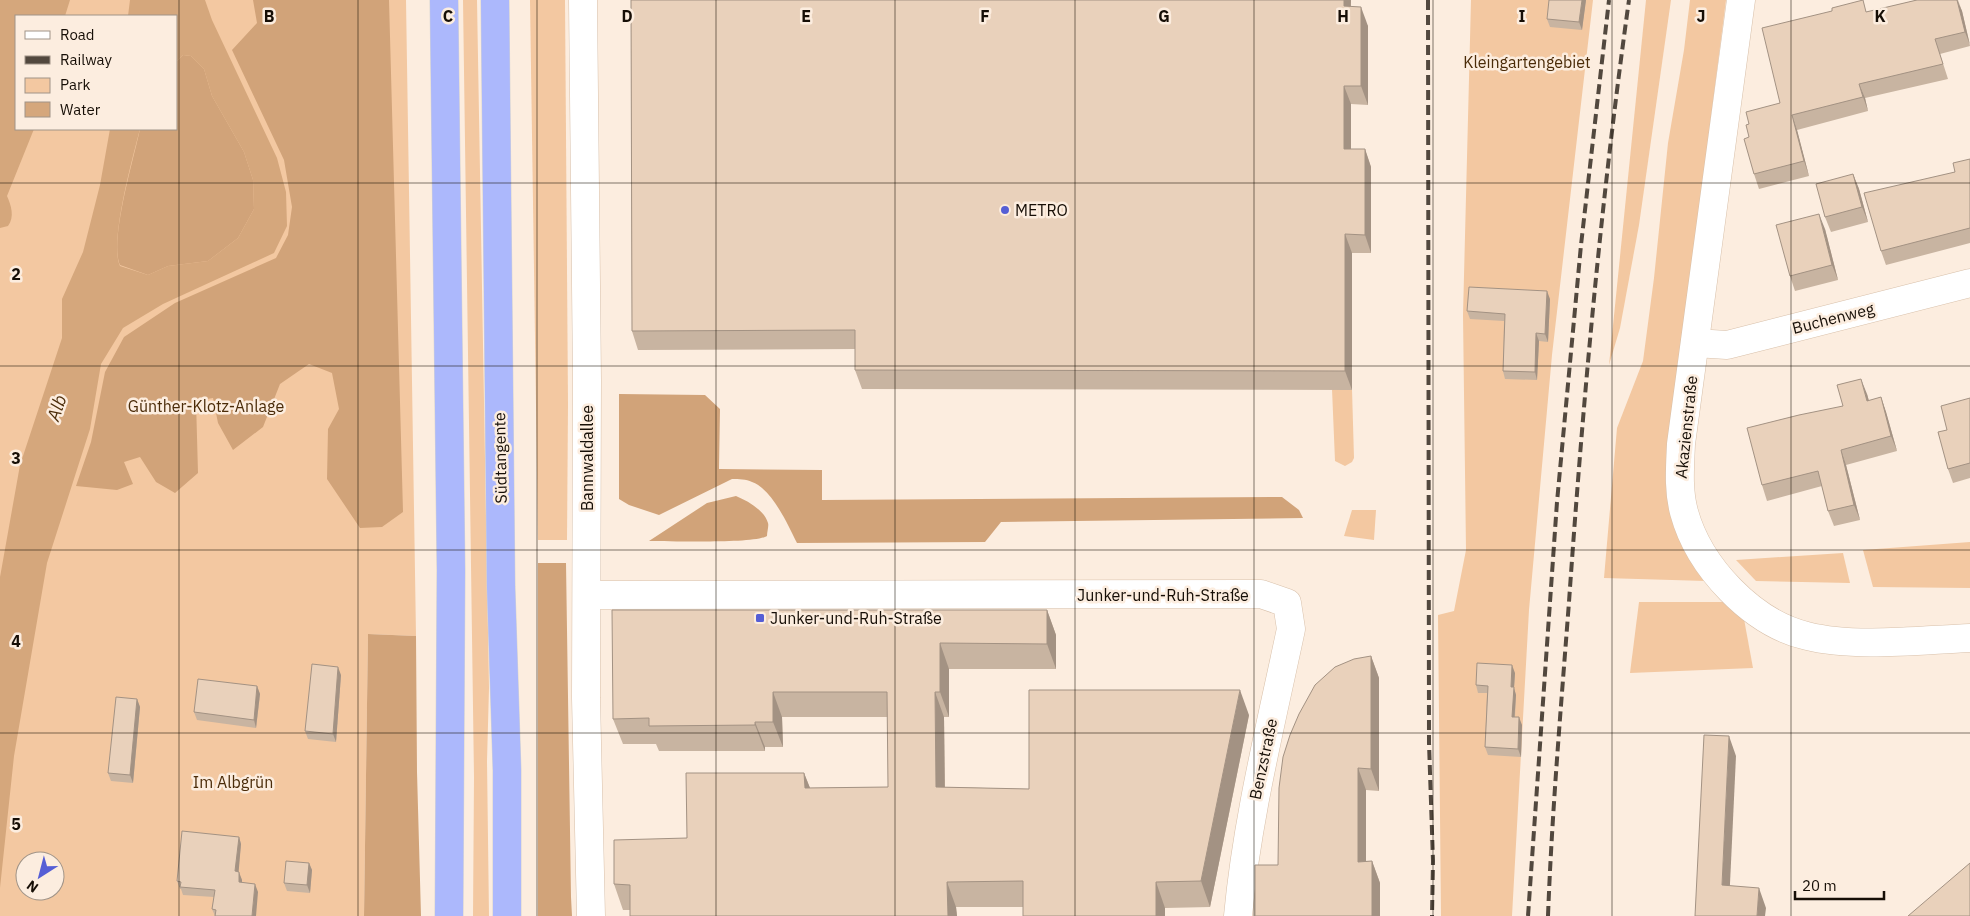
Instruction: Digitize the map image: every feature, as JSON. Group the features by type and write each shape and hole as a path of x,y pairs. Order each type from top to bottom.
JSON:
{"highway":[{"path":"444,0 451,570 449,916"},
{"name":"Südtangente","path":"495,0 501,587 506,770 507,916"}],"street":[{"name":"Bannwaldallee","path":"583,0 587,370 586,698 591,916"},
{"name":"Akazienstraße","path":"1741,0 1680,462 1680,488 1684,512 1694,537 1706,559 1735,594 1759,614 1784,627 1806,636 1855,642 1970,638"},
{"name":"Buchenweg","path":"1695,344 1726,345 1970,283"},
{"name":"Junker-und-Ruh-Straße","path":"587,595 1260,594 1287,603"},
{"name":"Benzstraße","path":"1238,916 1243,866 1252,814 1291,629 1287,603"}],"green space":[{"name":"Günther-Klotz-Anlage","path":"0,0 406,0 416,636 368,634 364,916 0,916"},
{"path":"463,0 477,0 489,688 487,761 489,916 473,916 474,777"},
{"path":"530,0 565,0 568,404 567,540 538,540"},
{"name":"Kleingartengebiet","path":"1471,0 1593,0 1552,355 1529,610 1512,916 1441,916 1438,615 1454,611 1466,550 1463,315"},
{"path":"1646,0 1671,0 1639,225 1620,328 1609,365"},
{"path":"1690,0 1726,0 1671,429 1706,581 1604,578 1617,428 1643,361 1668,143 1684,50"},
{"path":"1332,389 1352,389 1354,458 1352,462 1345,466 1335,461"},
{"path":"1352,510 1376,510 1374,540 1344,536"},
{"path":"1970,542 1970,588 1873,587 1863,550"},
{"path":"1843,553 1850,583 1756,581 1736,560"},
{"path":"1639,602 1723,602 1744,619 1753,668 1630,673"}],"shaded area":[{"path":"253,0 389,0 403,512 382,527 360,528 327,479 328,429 339,409 332,373 309,364 280,384 263,427 233,450 218,423 213,398 196,401 198,473 175,493 156,482 140,457 124,462 133,484 117,490 76,486 91,442 105,372 124,337 175,303 276,258 288,235 292,207 284,160 232,50 257,23"},
{"path":"183,55 191,56 204,69 212,96 244,152 253,180 254,209 238,238 208,261 168,266 148,275 120,265 117,253 120,219 140,130 178,130 178,60"},
{"path":"619,394 705,395 720,409 719,469 822,470 822,500 1282,497 1299,510 1303,518 1001,522 985,542 797,543 773,500 759,486 747,480 732,479 659,515 629,505 619,499"},
{"path":"736,496 750,503 763,514 768,524 767,536 759,539 730,541 649,541 707,503"},
{"path":"538,563 566,563 572,916 538,916"},
{"path":"368,634 416,636 421,916 364,916"}],"water":[{"path":"0,0 70,0 65,15 15,15 15,130 34,130 7,196 12,211 10,222 8,226 0,228"},
{"name":"Alb","path":"130,0 205,0 212,20 277,158 286,192 287,226 274,253 163,304 123,328 101,364 90,429 47,563 14,756 0,888 0,577 20,465 62,338 62,299 83,252 100,185 110,130 140,130 123,199 117,255 120,266 148,275 168,266 208,261 238,238 254,209 253,180 244,152 212,96 204,69 191,56 183,55 178,60 178,15 128,15"}],"building":[{"name":"METRO","path":"631,0 1344,0 1344,6 1361,7 1361,86 1344,86 1344,149 1365,149 1365,235 1345,234 1345,371 855,370 855,330 632,331"},
{"path":"1549,0 1582,0 1579,22 1547,19"},
{"path":"1863,0 1866,12 1917,0 1957,0 1965,32 1935,39 1943,64 1859,84 1863,97 1792,115 1804,161 1754,174 1744,139 1749,137 1746,125 1749,124 1746,112 1780,103 1762,28 1832,11 1832,8"},
{"path":"1970,159 1970,228 1881,251 1864,193 1955,172 1953,163"},
{"path":"1853,174 1862,207 1825,217 1816,184"},
{"path":"1819,214 1832,265 1790,276 1776,225"},
{"path":"1469,287 1547,291 1545,334 1536,333 1535,372 1503,371 1505,314 1467,311"},
{"path":"1861,379 1867,401 1881,397 1891,436 1841,450 1854,505 1828,511 1818,471 1762,485 1747,428 1843,406 1837,385"},
{"path":"1970,398 1970,463 1948,469 1938,432 1947,430 1941,406"},
{"path":"612,610 1047,610 1047,644 940,643 940,692 935,692 936,787 1029,789 1029,690 1240,690 1201,881 1156,882 1156,916 1023,916 1023,881 947,882 948,916 630,916 630,885 614,884 614,840 687,838 686,773 804,773 805,788 888,787 887,692 773,692 773,722 755,722 755,725 649,726 649,718 613,719"},
{"path":"1371,656 1371,769 1358,768 1358,862 1372,861 1372,916 1255,916 1255,865 1278,865 1279,788 1283,757 1299,714 1315,685 1335,667 1354,659"},
{"path":"1477,663 1512,665 1511,687 1514,687 1512,717 1519,717 1518,749 1485,747 1488,686 1476,685"},
{"path":"312,664 338,667 333,734 305,731"},
{"path":"198,679 257,686 254,720 194,712"},
{"path":"116,697 137,699 130,775 108,773"},
{"path":"1704,735 1729,736 1722,885 1759,888 1757,916 1695,916"},
{"path":"182,831 239,837 235,871 239,872 239,882 255,884 252,916 215,916 216,910 212,909 215,890 180,887 181,882 177,881"},
{"path":"286,861 309,863 307,885 284,883"},
{"path":"1970,863 1970,916 1908,916"}],"railway":[{"path":"1428,0 1429,743 1433,861 1432,916"},
{"path":"1528,916 1557,502 1581,245 1609,0"},
{"path":"1548,916 1557,759 1587,376 1601,225 1629,0"}],"place":[{"name":"METRO","path":"1005,210"},
{"name":"Junker-und-Ruh-Straße","path":"760,618"}],"park label":[{"name":"Im Albgrün","path":"233,782"}]}
